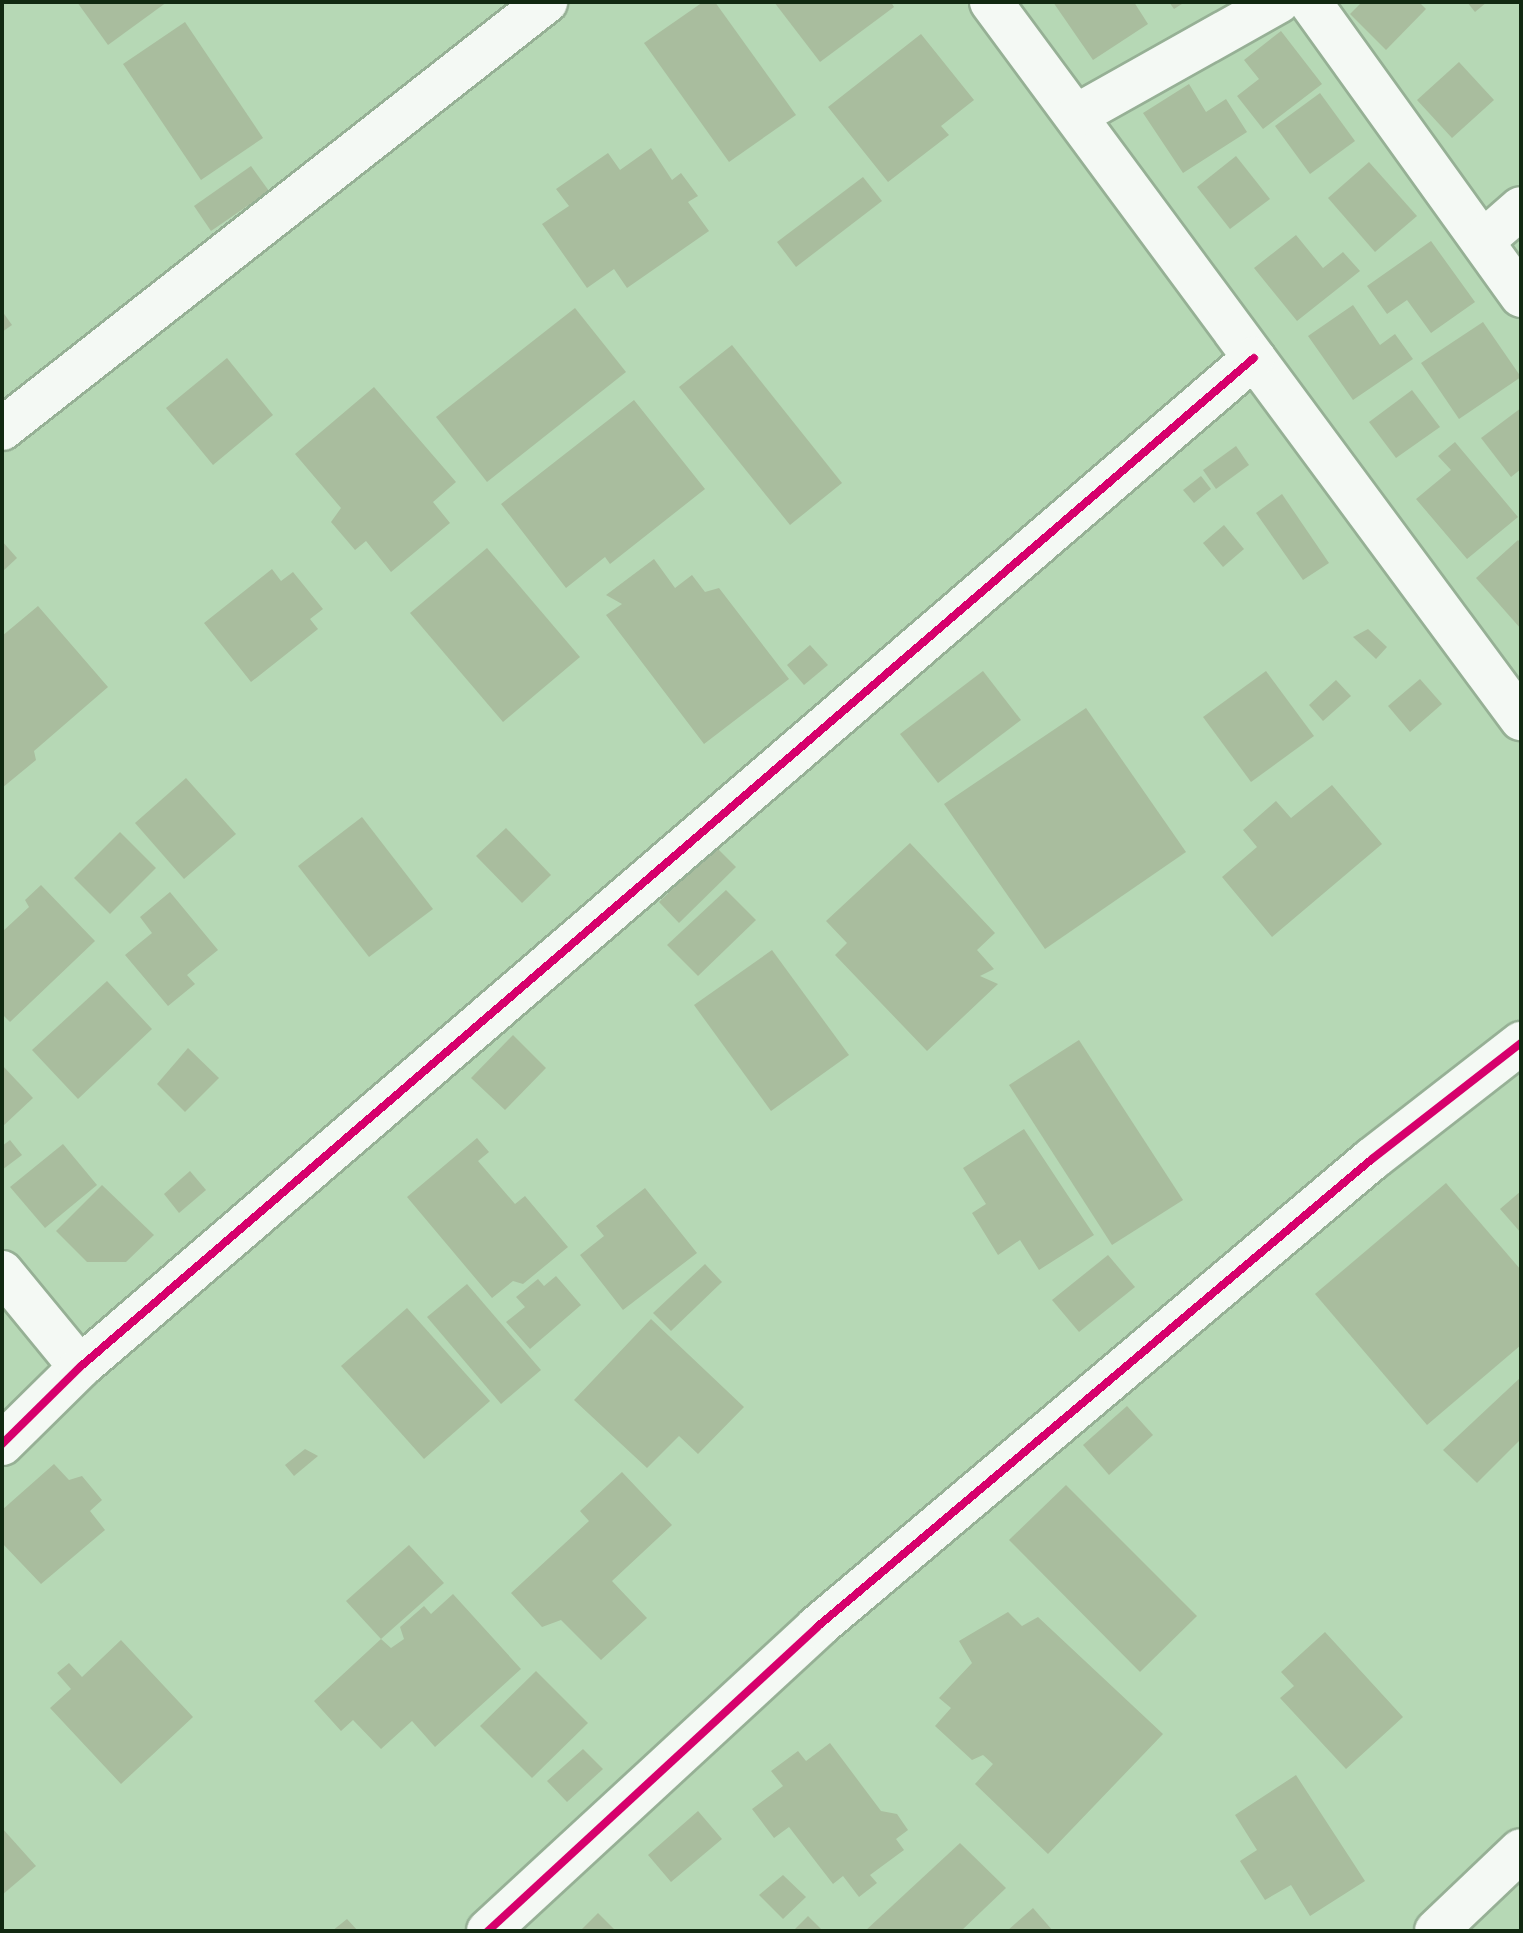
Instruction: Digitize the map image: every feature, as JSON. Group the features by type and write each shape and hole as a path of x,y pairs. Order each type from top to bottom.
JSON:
{"street":[{"path":"2,429 546,2"},
{"path":"991,2 1521,719"},
{"path":"1077,115 1278,2"},
{"path":"1310,2 1521,296"},
{"path":"1483,241 1521,208"},
{"path":"2,1444 80,1367 1254,358"},
{"path":"488,1931 817,1627 1372,1159 1521,1043"},
{"path":"2,1272 80,1367"},
{"path":"1436,1931 1521,1850"}],"building":[{"path":"77,2 167,2 108,45"},
{"path":"703,2 715,2 796,115 729,162 644,43"},
{"path":"774,2 891,2 894,7 820,62"},
{"path":"1053,2 1134,2 1148,24 1093,60"},
{"path":"1169,2 1185,2 1174,9"},
{"path":"1362,2 1419,2 1426,9 1386,50 1350,14"},
{"path":"1467,2 1487,2 1475,12"},
{"path":"185,22 263,138 201,180 123,64"},
{"path":"1281,31 1322,84 1263,129 1237,96 1259,79 1244,60"},
{"path":"921,34 974,100 941,126 949,135 888,182 828,107"},
{"path":"1459,62 1494,100 1452,138 1417,100"},
{"path":"1189,84 1206,112 1226,99 1247,132 1183,173 1143,113"},
{"path":"1320,93 1355,141 1310,174 1275,126"},
{"path":"651,148 672,180 681,173 698,196 688,202 709,231 627,288 614,269 587,288 542,224 569,206 556,189 608,153 620,170"},
{"path":"1236,156 1270,199 1230,229 1197,187"},
{"path":"1369,162 1417,216 1375,252 1328,198"},
{"path":"251,166 269,191 211,231 194,206"},
{"path":"863,177 882,201 796,267 777,242"},
{"path":"1296,235 1323,268 1343,252 1360,271 1297,321 1254,268"},
{"path":"1431,241 1475,302 1431,333 1407,300 1387,314 1367,286"},
{"path":"1353,305 1380,345 1395,334 1413,359 1353,400 1308,336"},
{"path":"575,308 626,372 487,482 436,417"},
{"path":"2,311 12,325 2,332"},
{"path":"1483,322 1521,377 1459,419 1421,363"},
{"path":"732,345 842,483 790,525 679,387"},
{"path":"227,358 273,415 213,465 166,408"},
{"path":"374,387 456,482 433,502 450,523 391,572 366,541 355,550 331,522 341,508 295,454"},
{"path":"1412,390 1440,427 1396,458 1369,422"},
{"path":"634,400 705,489 610,564 605,557 566,588 501,504"},
{"path":"1521,408 1521,469 1511,477 1481,438"},
{"path":"1455,442 1518,517 1467,559 1416,499 1451,470 1438,456"},
{"path":"1236,446 1249,465 1216,489 1203,470"},
{"path":"1201,476 1211,489 1194,503 1183,490"},
{"path":"1282,494 1329,563 1303,580 1256,513"},
{"path":"1224,525 1244,549 1223,567 1203,543"},
{"path":"1518,540 1521,543 1521,629 1476,578"},
{"path":"2,541 17,558 2,572"},
{"path":"487,548 580,657 503,722 410,613"},
{"path":"654,559 675,588 692,575 705,592 719,588 789,679 704,744 606,615 622,604 606,595"},
{"path":"272,569 281,581 293,572 323,609 310,619 318,629 251,682 204,623"},
{"path":"38,606 108,687 34,751 36,760 2,788 2,636"},
{"path":"1368,629 1387,647 1376,659 1353,637"},
{"path":"810,645 828,665 804,685 787,665"},
{"path":"983,671 1021,720 938,783 900,734"},
{"path":"1266,671 1314,736 1251,782 1203,717"},
{"path":"1420,679 1442,704 1410,732 1388,706"},
{"path":"1336,680 1351,696 1323,721 1309,705"},
{"path":"1086,708 1186,852 1045,949 944,804"},
{"path":"186,778 236,834 184,879 135,823"},
{"path":"1332,785 1382,844 1272,937 1222,877 1257,847 1243,830 1276,801 1291,818"},
{"path":"362,817 433,909 369,957 298,866"},
{"path":"506,828 551,875 522,903 476,856"},
{"path":"120,832 156,868 110,914 74,878"},
{"path":"910,843 995,933 977,950 994,969 980,976 998,984 927,1051 835,955 847,943 826,921"},
{"path":"716,847 736,867 679,923 659,902"},
{"path":"41,885 95,941 10,1022 2,1014 2,932 29,907 25,900"},
{"path":"726,890 756,920 698,976 667,945"},
{"path":"170,892 218,950 187,975 195,984 168,1006 125,955 152,933 140,917"},
{"path":"772,950 849,1055 771,1111 694,1005"},
{"path":"107,981 152,1029 78,1099 32,1050"},
{"path":"513,1035 546,1068 505,1110 471,1078"},
{"path":"1079,1040 1183,1200 1112,1245 1009,1085"},
{"path":"188,1048 219,1078 185,1112 157,1084"},
{"path":"2,1065 33,1098 2,1127"},
{"path":"1024,1129 1094,1235 1039,1270 1020,1240 998,1255 972,1213 986,1204 963,1168"},
{"path":"477,1138 489,1152 478,1161 515,1204 525,1196 568,1247 523,1284 513,1281 492,1298 407,1197"},
{"path":"10,1140 22,1155 2,1170 2,1146"},
{"path":"63,1144 97,1185 45,1228 10,1187"},
{"path":"190,1171 206,1190 179,1213 164,1194"},
{"path":"1446,1183 1521,1270 1521,1345 1427,1425 1315,1294"},
{"path":"102,1185 154,1235 126,1262 87,1262 56,1231"},
{"path":"645,1188 697,1253 623,1310 580,1255 604,1236 596,1226"},
{"path":"1521,1191 1521,1233 1500,1209"},
{"path":"1108,1255 1135,1287 1079,1332 1052,1300"},
{"path":"705,1264 722,1282 671,1331 653,1313"},
{"path":"556,1276 581,1305 530,1349 506,1322 525,1307 516,1297 538,1279 544,1286"},
{"path":"467,1284 541,1370 501,1404 427,1317"},
{"path":"407,1308 490,1401 424,1459 341,1366"},
{"path":"651,1319 744,1407 698,1454 679,1436 647,1468 574,1400"},
{"path":"1521,1377 1521,1439 1477,1483 1443,1450"},
{"path":"1127,1406 1153,1435 1109,1475 1083,1445"},
{"path":"305,1449 318,1456 294,1476 285,1465"},
{"path":"54,1464 69,1480 82,1476 102,1500 90,1511 105,1530 41,1584 2,1543 2,1510"},
{"path":"622,1472 672,1525 612,1581 647,1618 601,1660 561,1620 542,1627 511,1593 589,1521 580,1511"},
{"path":"1066,1485 1197,1616 1140,1672 1009,1540"},
{"path":"409,1545 444,1583 381,1639 346,1601"},
{"path":"453,1594 521,1669 435,1747 412,1721 381,1749 353,1720 341,1731 314,1701 381,1639 391,1648 404,1639 400,1627 424,1606 431,1614"},
{"path":"1008,1612 1022,1626 1038,1617 1163,1734 1048,1854 975,1784 993,1764 983,1755 972,1760 935,1726 951,1708 939,1698 972,1663 959,1641"},
{"path":"1325,1632 1403,1717 1346,1769 1280,1698 1294,1686 1281,1672"},
{"path":"121,1640 193,1717 121,1784 50,1708 71,1689 57,1673 69,1663 82,1677"},
{"path":"536,1671 588,1723 532,1778 480,1726"},
{"path":"830,1743 881,1811 897,1814 908,1830 896,1839 904,1850 870,1875 877,1883 859,1897 843,1876 833,1884 789,1827 774,1838 752,1809 783,1786 771,1771 798,1751 806,1761"},
{"path":"583,1749 603,1769 567,1802 547,1781"},
{"path":"1296,1775 1365,1881 1310,1916 1291,1885 1265,1900 1240,1861 1257,1850 1235,1815"},
{"path":"698,1811 722,1839 671,1882 648,1855"},
{"path":"2,1828 36,1866 2,1895"},
{"path":"960,1843 1006,1888 961,1931 865,1931"},
{"path":"783,1875 806,1897 783,1919 759,1895"},
{"path":"1033,1908 1053,1931 1007,1931"},
{"path":"598,1913 616,1931 580,1931"},
{"path":"808,1916 823,1931 793,1931"},
{"path":"347,1919 358,1931 332,1931"}],"cycle path":[{"path":"2,1444 80,1367 1254,358"},
{"path":"488,1931 817,1627 1372,1159 1521,1043"}]}
